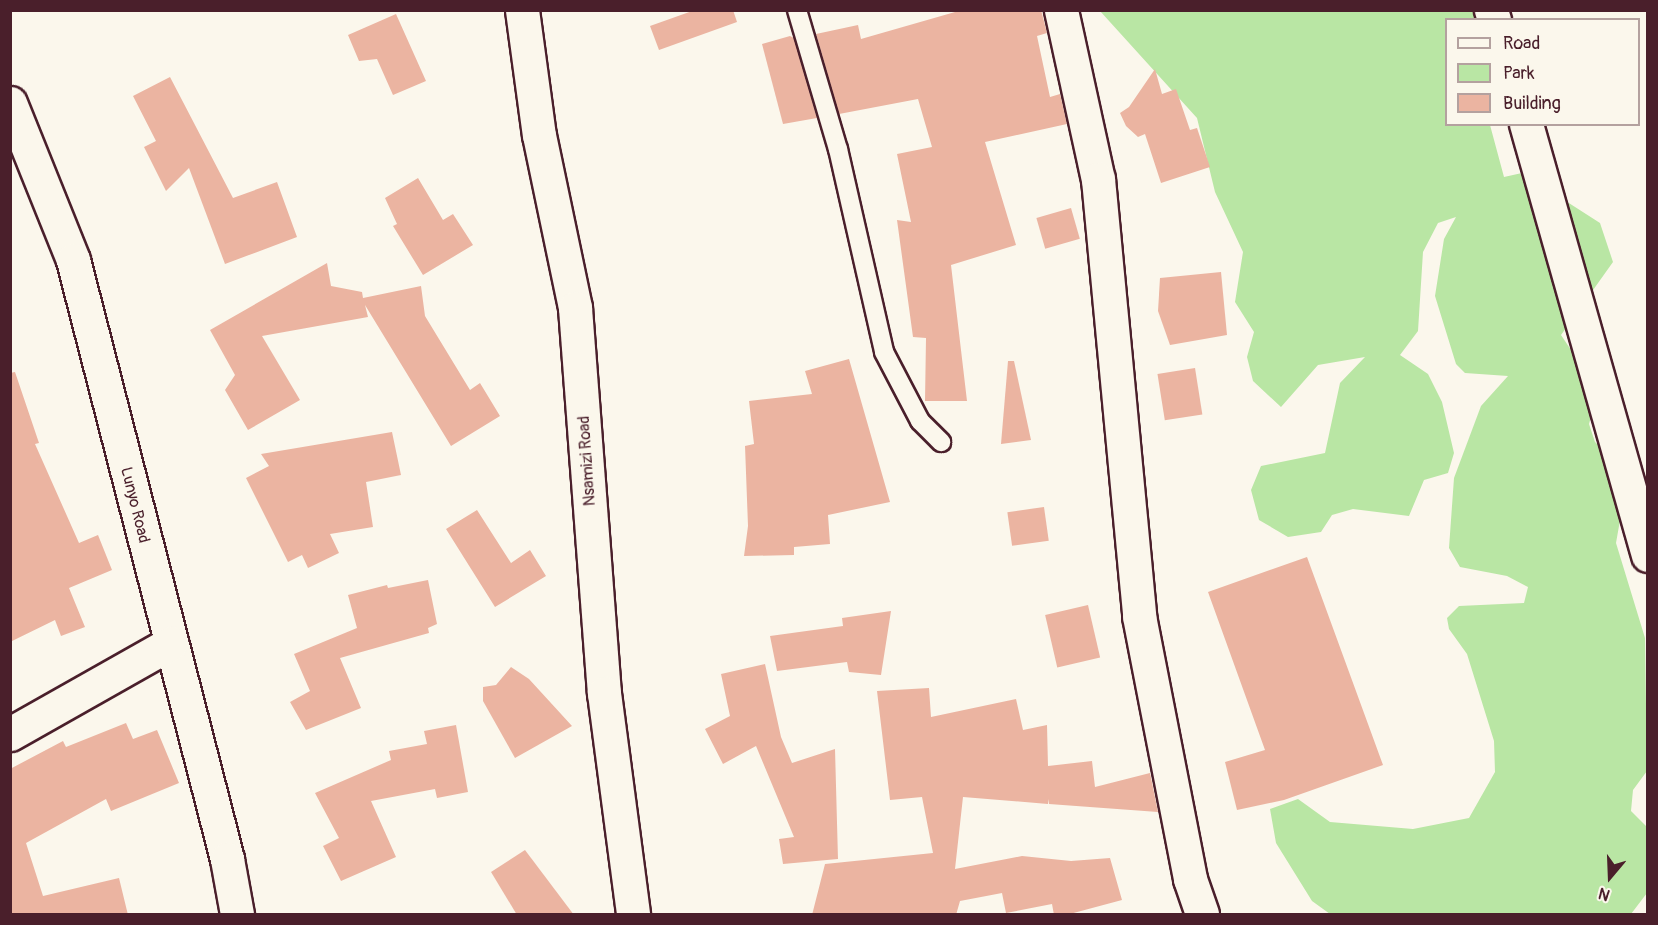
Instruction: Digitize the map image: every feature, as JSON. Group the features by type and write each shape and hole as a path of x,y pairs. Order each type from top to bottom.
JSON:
{"street":[{"name":"Nsamizi Road","path":"522,10 539,135 575,308 604,693 633,915"},
{"path":"1061,10 1098,179 1139,616 1190,879 1202,915"},
{"name":"Lunyo Road","path":"10,103 73,260 227,859 237,915"},
{"path":"1527,126 1647,555"},
{"path":"10,734 171,643"}],"lane":[{"path":"798,10 838,149 884,352 920,421 941,442"}],"green space":[{"path":"1100,11 1477,11 1480,18 1445,18 1445,126 1490,126 1504,177 1522,173 1600,223 1613,262 1561,335 1583,368 1595,402 1589,424 1595,442 1612,458 1622,509 1616,543 1645,638 1647,771 1633,790 1631,811 1647,827 1647,893 1631,914 1330,914 1312,901 1276,843 1270,809 1298,799 1330,822 1413,829 1469,818 1495,772 1494,741 1467,654 1449,629 1447,618 1459,606 1524,603 1528,587 1507,576 1460,567 1449,548 1454,478 1481,406 1508,376 1465,373 1456,364 1435,296 1444,239 1456,217 1438,223 1423,252 1418,331 1400,355 1428,374 1442,402 1454,453 1448,473 1424,480 1409,516 1353,509 1332,515 1321,532 1288,537 1259,520 1251,490 1261,466 1325,453 1340,383 1365,357 1318,365 1281,407 1253,381 1247,357 1254,332 1235,302 1243,252 1215,192 1197,118"}],"building":[{"path":"695,10 733,10 737,22 659,50 650,26"},
{"path":"962,10 1041,10 1047,33 1037,36 1050,97 1060,94 1067,124 985,142 1016,245 951,265 967,401 925,401 926,338 913,337 897,220 911,222 897,154 932,147 918,99 839,114 816,34 858,25 861,39"},
{"path":"396,14 426,81 393,95 377,59 359,61 348,35"},
{"path":"790,36 794,38 817,118 783,124 762,44"},
{"path":"1155,69 1162,94 1176,89 1190,130 1197,128 1210,167 1161,183 1145,134 1138,137 1126,126 1120,113 1129,107"},
{"path":"170,77 233,198 277,182 297,237 225,264 189,168 166,191 144,147 156,141 133,96"},
{"path":"418,178 443,220 453,214 473,245 423,275 393,226 397,224 385,198"},
{"path":"1071,208 1080,239 1045,249 1036,218"},
{"path":"327,263 331,286 362,292 363,298 421,286 425,316 470,390 480,383 500,416 451,446 365,305 368,317 262,336 300,400 248,430 225,390 235,375 210,330"},
{"path":"1221,272 1227,335 1170,345 1158,311 1160,278"},
{"path":"849,359 890,502 828,515 830,544 794,547 794,555 744,556 748,526 745,446 754,444 749,401 812,394 805,371"},
{"path":"1008,361 1014,361 1031,440 1001,444"},
{"path":"1195,368 1202,414 1165,420 1157,374"},
{"path":"15,372 39,443 35,444 79,543 98,535 112,570 69,588 85,627 61,636 55,620 10,642 10,373"},
{"path":"392,432 401,475 366,482 373,527 330,534 339,553 308,568 302,555 288,562 246,478 269,466 261,454"},
{"path":"1044,507 1049,541 1012,546 1007,512"},
{"path":"477,510 511,563 530,550 546,576 495,607 446,529"},
{"path":"1307,557 1383,765 1284,800 1237,810 1225,762 1265,750 1208,592"},
{"path":"428,580 437,624 428,628 429,633 340,658 361,708 306,730 290,702 310,691 294,654 357,628 348,595 387,585 388,588"},
{"path":"1088,605 1100,658 1057,668 1045,615"},
{"path":"891,611 881,675 849,672 847,662 777,671 770,636 843,626 842,618"},
{"path":"765,664 781,737 792,763 835,749 838,859 783,864 779,839 794,837 756,746 723,764 705,729 730,716 721,674"},
{"path":"511,667 529,679 572,726 515,758 483,701 483,687 496,685"},
{"path":"929,688 931,717 1016,699 1023,730 1047,725 1048,766 1092,761 1095,787 1150,773 1158,812 1049,804 1048,799 1048,804 963,797 955,869 1022,856 1071,861 1110,858 1122,900 1066,915 1054,915 1052,904 1006,913 1002,893 960,901 956,915 812,915 825,864 933,853 922,797 890,800 877,691"},
{"path":"126,723 133,739 157,730 179,783 111,811 106,799 26,843 43,896 119,878 128,915 10,915 10,769 63,741 66,747"},
{"path":"456,725 468,792 437,798 435,789 371,801 396,857 341,881 323,846 339,838 315,793 391,760 389,751 427,744 424,731"},
{"path":"525,850 574,915 517,915 491,872"}]}
